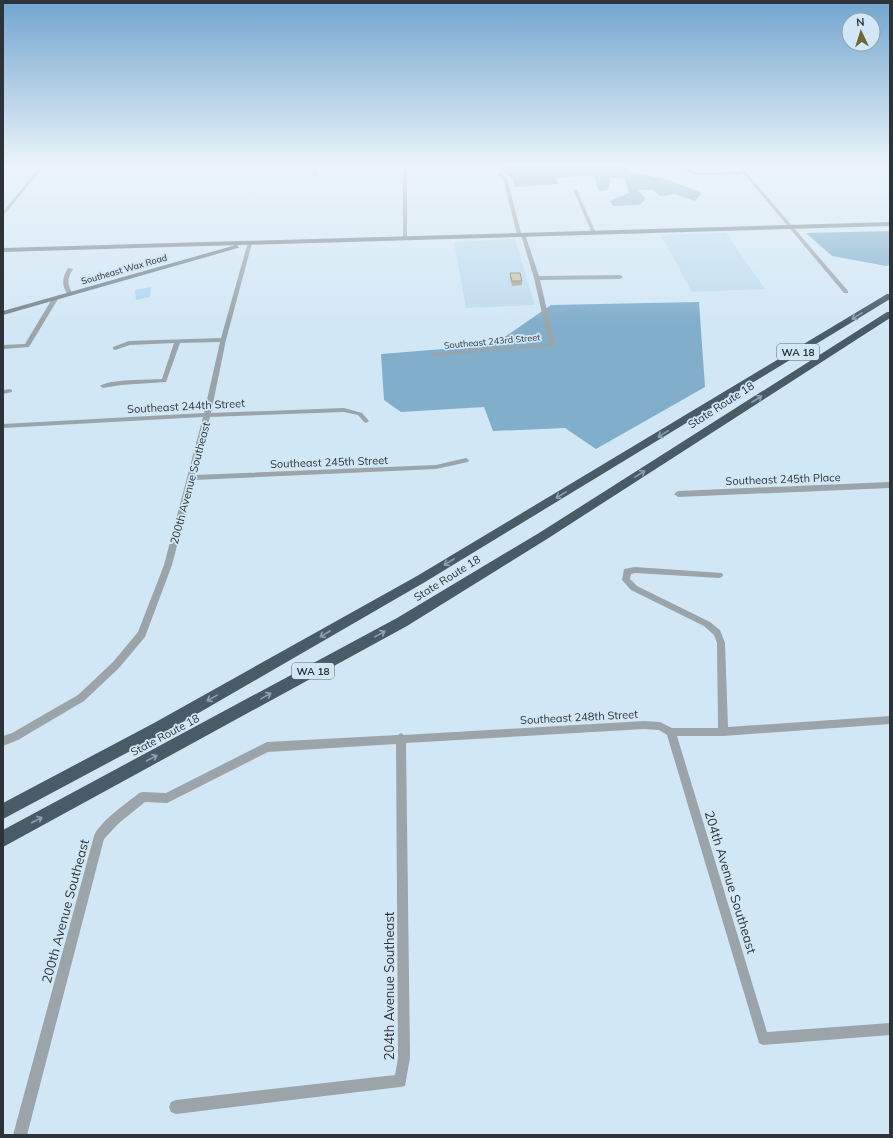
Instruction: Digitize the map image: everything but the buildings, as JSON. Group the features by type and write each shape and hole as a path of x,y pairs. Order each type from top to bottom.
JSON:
{"highway":[{"name":"State Route 18","path":"3,811 159,728 414,583 890,296"},
{"name":"State Route 18","path":"3,839 402,622 549,532 890,314"}],"main road":[{"path":"3,250 593,231 890,224"},
{"name":"Southeast Wax Road","path":"3,313 250,243"}],"street":[{"path":"405,218 405,238"},
{"path":"516,218 537,278 620,278"},
{"path":"587,218 593,231"},
{"path":"782,218 846,292"},
{"name":"200th Avenue Southeast","path":"3,741 15,737 81,698 116,665 142,634 168,566 207,415 223,340 250,243"},
{"path":"70,269 64,283 70,294"},
{"name":"Southeast 243rd Street","path":"434,355 552,345 537,278"},
{"path":"3,347 27,346 56,298"},
{"path":"115,348 129,343 223,340"},
{"path":"103,386 121,383 164,381 178,341"},
{"name":"Southeast 244th Street","path":"3,426 207,415 344,410 360,414 366,421"},
{"name":"Southeast 245th Street","path":"191,478 436,467 466,460"},
{"name":"Southeast 245th Place","path":"678,494 890,485"},
{"path":"719,575 635,570 627,571 626,580 634,588 707,624 717,633 721,643 723,732"},
{"name":"Southeast 248th Street","path":"267,747 644,725 660,726 671,732 723,732 890,720"},
{"name":"204th Avenue Southeast","path":"671,732 763,1039 890,1029"},
{"name":"204th Avenue Southeast","path":"176,1107 400,1081 404,1058 401,738"},
{"name":"200th Avenue Southeast","path":"20,1135 99,836 115,819 143,798 167,798 267,747"}],"shaded area":[{"path":"890,231 890,265 886,266 832,256 806,233"},
{"path":"726,233 765,289 692,292 661,235"},
{"path":"515,239 535,305 466,308 454,242"},
{"path":"151,287 150,297 136,300 135,290"},
{"path":"699,302 705,387 596,449 565,428 493,431 484,407 401,412 384,400 381,354 493,345 551,305"}]}
